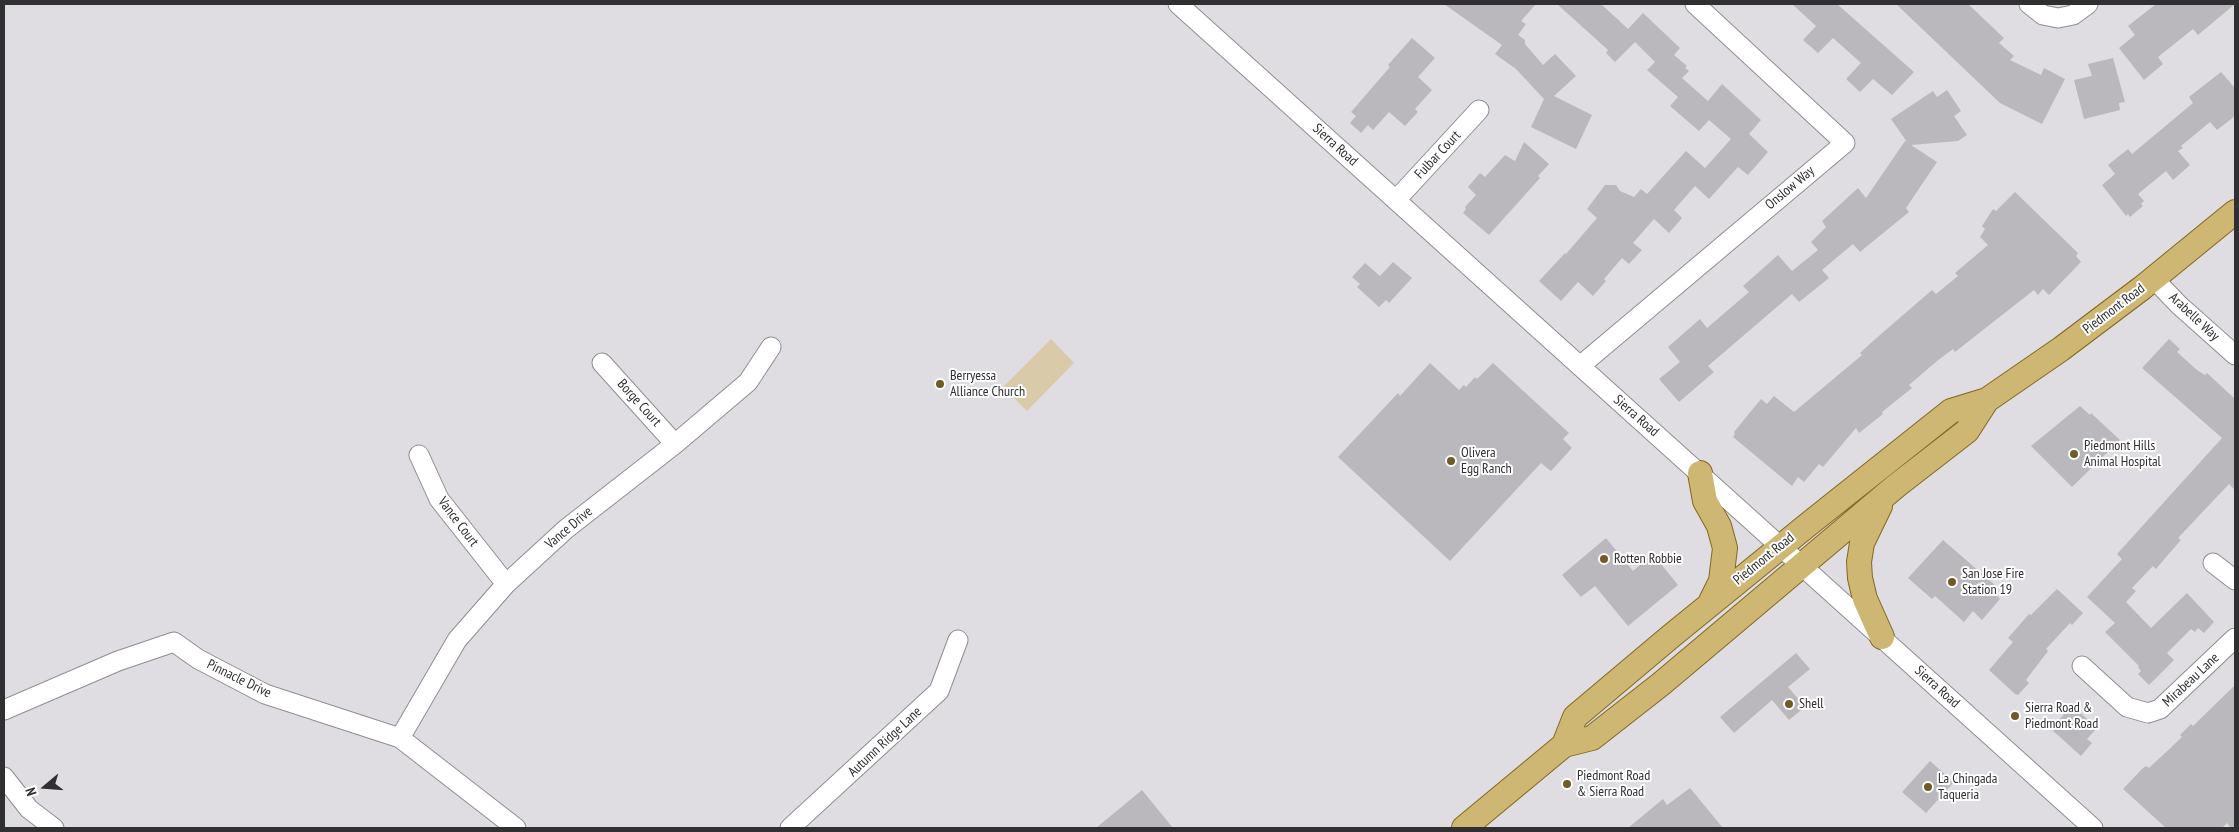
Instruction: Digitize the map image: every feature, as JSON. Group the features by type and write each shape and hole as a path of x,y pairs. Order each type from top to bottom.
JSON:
{"main road":[{"name":"Piedmont Road","path":"1564,745 1575,717 1780,546 1951,411 1987,400 2061,349 2154,279 2235,212"},
{"name":"Piedmont Road","path":"1464,828 1564,745 1592,738 1661,684 1887,494 1967,431 1987,400"},
{"path":"1700,473 1704,501 1719,526 1725,548 1722,581 1709,605"},
{"path":"1882,637 1865,599 1860,578 1859,562 1862,543 1868,527 1887,494"}],"street":[{"name":"Sierra Road","path":"1178,4 2093,828"},
{"name":"Onslow Way","path":"1580,366 1845,143 1696,4"},
{"path":"2029,4 2043,15 2058,18 2073,15 2088,4"},
{"name":"Fulbar Court","path":"1396,200 1479,110"},
{"name":"Arabelle Way","path":"2154,279 2179,305 2235,355"},
{"name":"Vance Drive","path":"400,738 457,640 506,584 566,528 675,444 748,382 771,347"},
{"name":"Borge Court","path":"602,363 675,444"},
{"name":"Vance Court","path":"419,455 439,499 506,584"},
{"path":"2213,563 2235,580"},
{"name":"Mirabeau Lane","path":"2082,666 2127,707 2143,713 2160,709 2235,638"},
{"name":"Autumn Ridge Lane","path":"790,828 939,691 958,640"},
{"name":"Pinnacle Drive","path":"4,710 118,661 174,642 198,659 265,694 400,738 516,828"},
{"path":"4,778 29,809 54,828"}],"shaded area":[{"path":"1051,339 1074,363 1027,411 1003,387"}],"building":[{"path":"1444,4 1536,4 1521,21 1526,24 1518,35 1525,40 1525,44 1543,65 1555,54 1576,76 1554,96 1592,115 1576,149 1531,127 1544,99 1516,69 1495,54 1502,45"},
{"path":"1557,4 1601,4 1628,29 1643,13 1680,48 1674,55 1687,66 1685,68 1689,71 1682,78 1708,101 1722,84 1761,120 1749,134 1768,152 1748,175 1738,167 1709,199 1695,186 1674,210 1682,218 1669,233 1654,219 1633,243 1642,250 1629,264 1622,258 1604,279 1606,281 1593,296 1578,282 1561,301 1539,281 1566,254 1597,218 1587,209 1605,185 1616,185 1620,191 1634,197 1641,189 1647,194 1686,151 1705,168 1731,139 1709,120 1699,131 1670,106 1678,97 1647,70 1655,62 1635,42 1615,62 1606,53 1608,50"},
{"path":"1792,4 1837,4 1914,72 1892,95 1873,79 1860,92 1846,79 1861,63 1833,38 1818,53 1803,40 1816,26"},
{"path":"1896,4 1968,4 2004,38 1999,43 2014,56 2010,60 2041,75 2044,68 2065,79 2042,124 2000,103"},
{"path":"2156,4 2235,4 2198,35 2193,29 2158,57 2163,64 2144,80 2119,48 2135,35 2128,26"},
{"path":"1412,38 1435,58 1418,77 1432,90 1415,109 1418,112 1405,126 1389,112 1373,130 1368,125 1361,133 1350,123 1356,116 1351,112"},
{"path":"2113,58 2125,102 2119,103 2120,110 2084,119 2074,80 2092,76 2088,64"},
{"path":"2221,72 2235,88 2235,116 2217,130 2210,122 2181,146 2183,148 2178,151 2190,165 2173,180 2166,171 2138,194 2144,201 2141,204 2143,206 2130,217 2128,214 2126,216 2102,185 2115,174 2108,165 2128,149 2132,154 2193,103 2189,97"},
{"path":"1947,90 1961,111 1954,116 1967,135 1958,141 1911,145 1937,162 1906,208 1909,212 1860,252 1853,244 1822,270 1829,278 1799,302 1792,294 1708,366 1714,372 1679,402 1659,379 1680,362 1668,347 1700,319 1707,328 1749,292 1743,286 1778,255 1792,271 1818,250 1811,242 1826,227 1822,221 1858,188 1866,198 1905,141 1907,142 1891,119 1933,91 1937,97"},
{"path":"1524,142 1549,164 1538,176 1540,178 1489,235 1463,213 1466,209 1465,207 1476,195 1468,187 1480,173 1485,177 1505,155 1515,161"},
{"path":"2015,192 2078,253 2076,256 2081,262 2049,295 2043,289 2038,295 2034,290 1955,352 1953,349 1937,361 1909,385 1912,388 1882,412 1883,414 1859,433 1856,428 1823,467 1819,464 1804,482 1798,477 1792,486 1733,437 1734,432 1761,399 1767,404 1774,396 1794,412 1862,355 1860,353 1932,290 1936,294 1958,276 1955,273 1988,245 1980,237 1985,229 1982,226 1993,209 1996,211"},
{"path":"1393,262 1412,278 1389,303 1386,300 1379,307 1357,287 1360,284 1352,277 1365,263 1380,276"},
{"path":"2169,339 2180,349 2177,352 2197,370 2205,375 2207,373 2235,399 2235,490 2229,484 2178,538 2181,540 2156,569 2153,566 2132,588 2136,591 2126,602 2151,628 2187,593 2214,622 2204,633 2198,628 2195,632 2191,629 2167,653 2174,660 2149,685 2138,674 2141,671 2139,666 2105,632 2115,623 2087,597 2122,559 2117,554 2222,438 2142,368"},
{"name":"Olivera Egg Ranch","path":"1430,363 1459,390 1464,385 1466,387 1475,377 1477,379 1493,363 1569,433 1563,439 1572,448 1551,471 1541,463 1450,561 1338,457 1398,393 1400,396"},
{"name":"Piedmont Hills Animal Hospital","path":"2080,406 2090,415 2091,413 2120,440 2072,487 2031,446"},
{"path":"1606,538 1633,571 1653,554 1678,585 1628,626 1595,586 1581,597 1562,575"},
{"name":"San Jose Fire Station 19","path":"1943,540 1996,586 1992,591 2000,599 1982,620 1973,611 1964,622 1935,596 1932,599 1908,578"},
{"path":"2057,589 2083,613 2072,625 2070,623 2046,649 2048,651 2026,680 2029,683 2018,695 2015,694 1989,670 2013,642 2008,638 2029,614 2031,615"},
{"path":"1796,653 1810,669 1788,687 1805,707 1789,720 1772,700 1734,733 1720,717"},
{"path":"2235,685 2235,828 2231,828 2227,823 2222,828 2166,828 2123,789 2142,769 2146,766 2149,768 2182,737 2180,735 2191,724 2193,726"},
{"path":"2072,705 2097,728 2087,739 2092,743 2081,756 2051,729"},
{"name":"La Chingada Taqueria","path":"1930,761 1954,782 1926,813 1902,792"},
{"path":"1690,788 1723,828 1628,828 1663,799 1667,805"},
{"path":"1142,790 1173,828 1096,828"}],"place":[{"name":"Berryessa Alliance Church","path":"940,384"},
{"name":"Piedmont Hills Animal Hospital","path":"2074,454"},
{"name":"Olivera Egg Ranch","path":"1451,461"},
{"name":"Rotten Robbie","path":"1604,559"},
{"name":"San Jose Fire Station 19","path":"1952,582"},
{"name":"Shell","path":"1789,704"},
{"name":"Sierra Road & Piedmont Road","path":"2015,716"},
{"name":"Piedmont Road & Sierra Road","path":"1567,784"},
{"name":"La Chingada Taqueria","path":"1928,787"}]}
